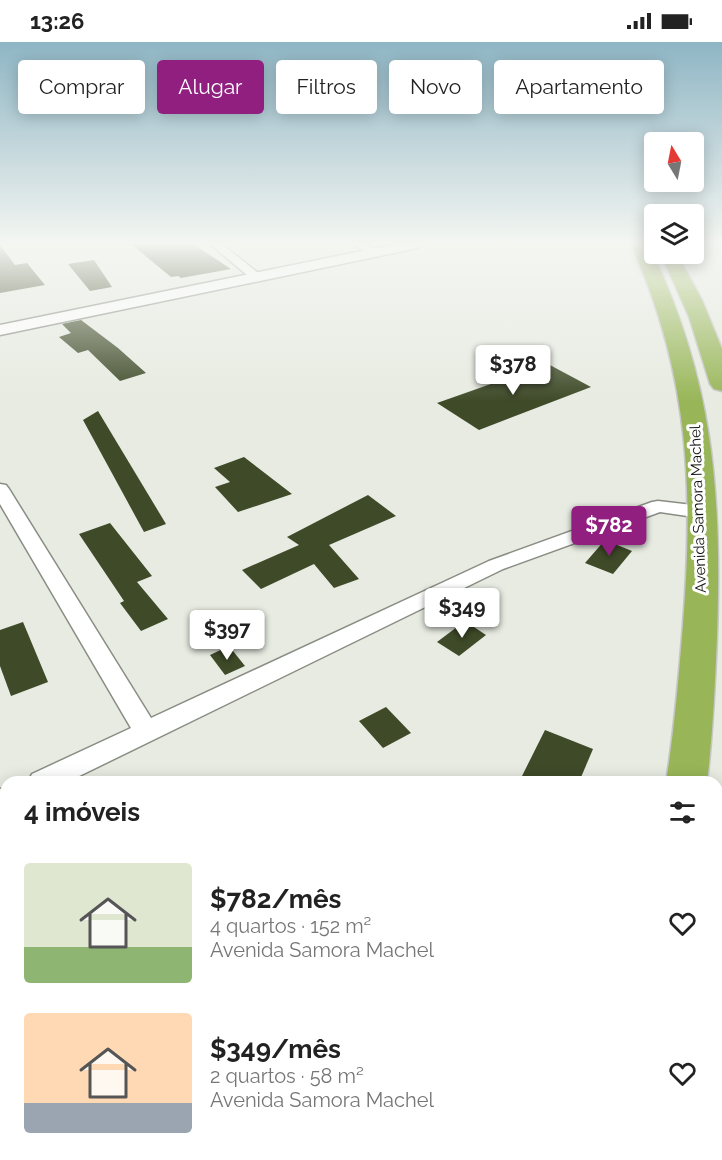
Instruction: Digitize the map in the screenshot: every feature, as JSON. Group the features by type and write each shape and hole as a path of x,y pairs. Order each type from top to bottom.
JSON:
{"highway":[{"name":"Avenida Samora Machel","path":"661,296 681,356 696,421 703,583 694,736 687,776"},
{"path":"689,296 717,364 722,384"}],"street":[{"path":"0,330 164,296"},
{"path":"0,489 146,731"},
{"path":"53,776 496,565 658,506 701,512"}],"building":[{"path":"81,320 146,373 120,381 88,350 78,353 59,337 71,333 62,324"},
{"path":"548,364 591,387 479,430 437,403"},
{"path":"98,411 166,524 144,532 83,420"},
{"path":"244,457 292,494 238,512 215,487 230,482 214,468"},
{"path":"368,495 396,516 329,545 359,579 334,588 314,564 261,589 242,570 299,545 287,537"},
{"path":"110,523 152,576 137,582 168,619 141,631 120,603 124,601 79,534"},
{"path":"605,540 632,551 613,574 585,563"},
{"path":"465,621 486,635 459,656 437,642"},
{"path":"23,622 48,682 11,696 0,666 0,630"},
{"path":"229,646 245,666 225,675 210,655"},
{"path":"386,707 411,733 383,748 359,721"},
{"path":"545,730 593,749 582,776 522,776"}]}
